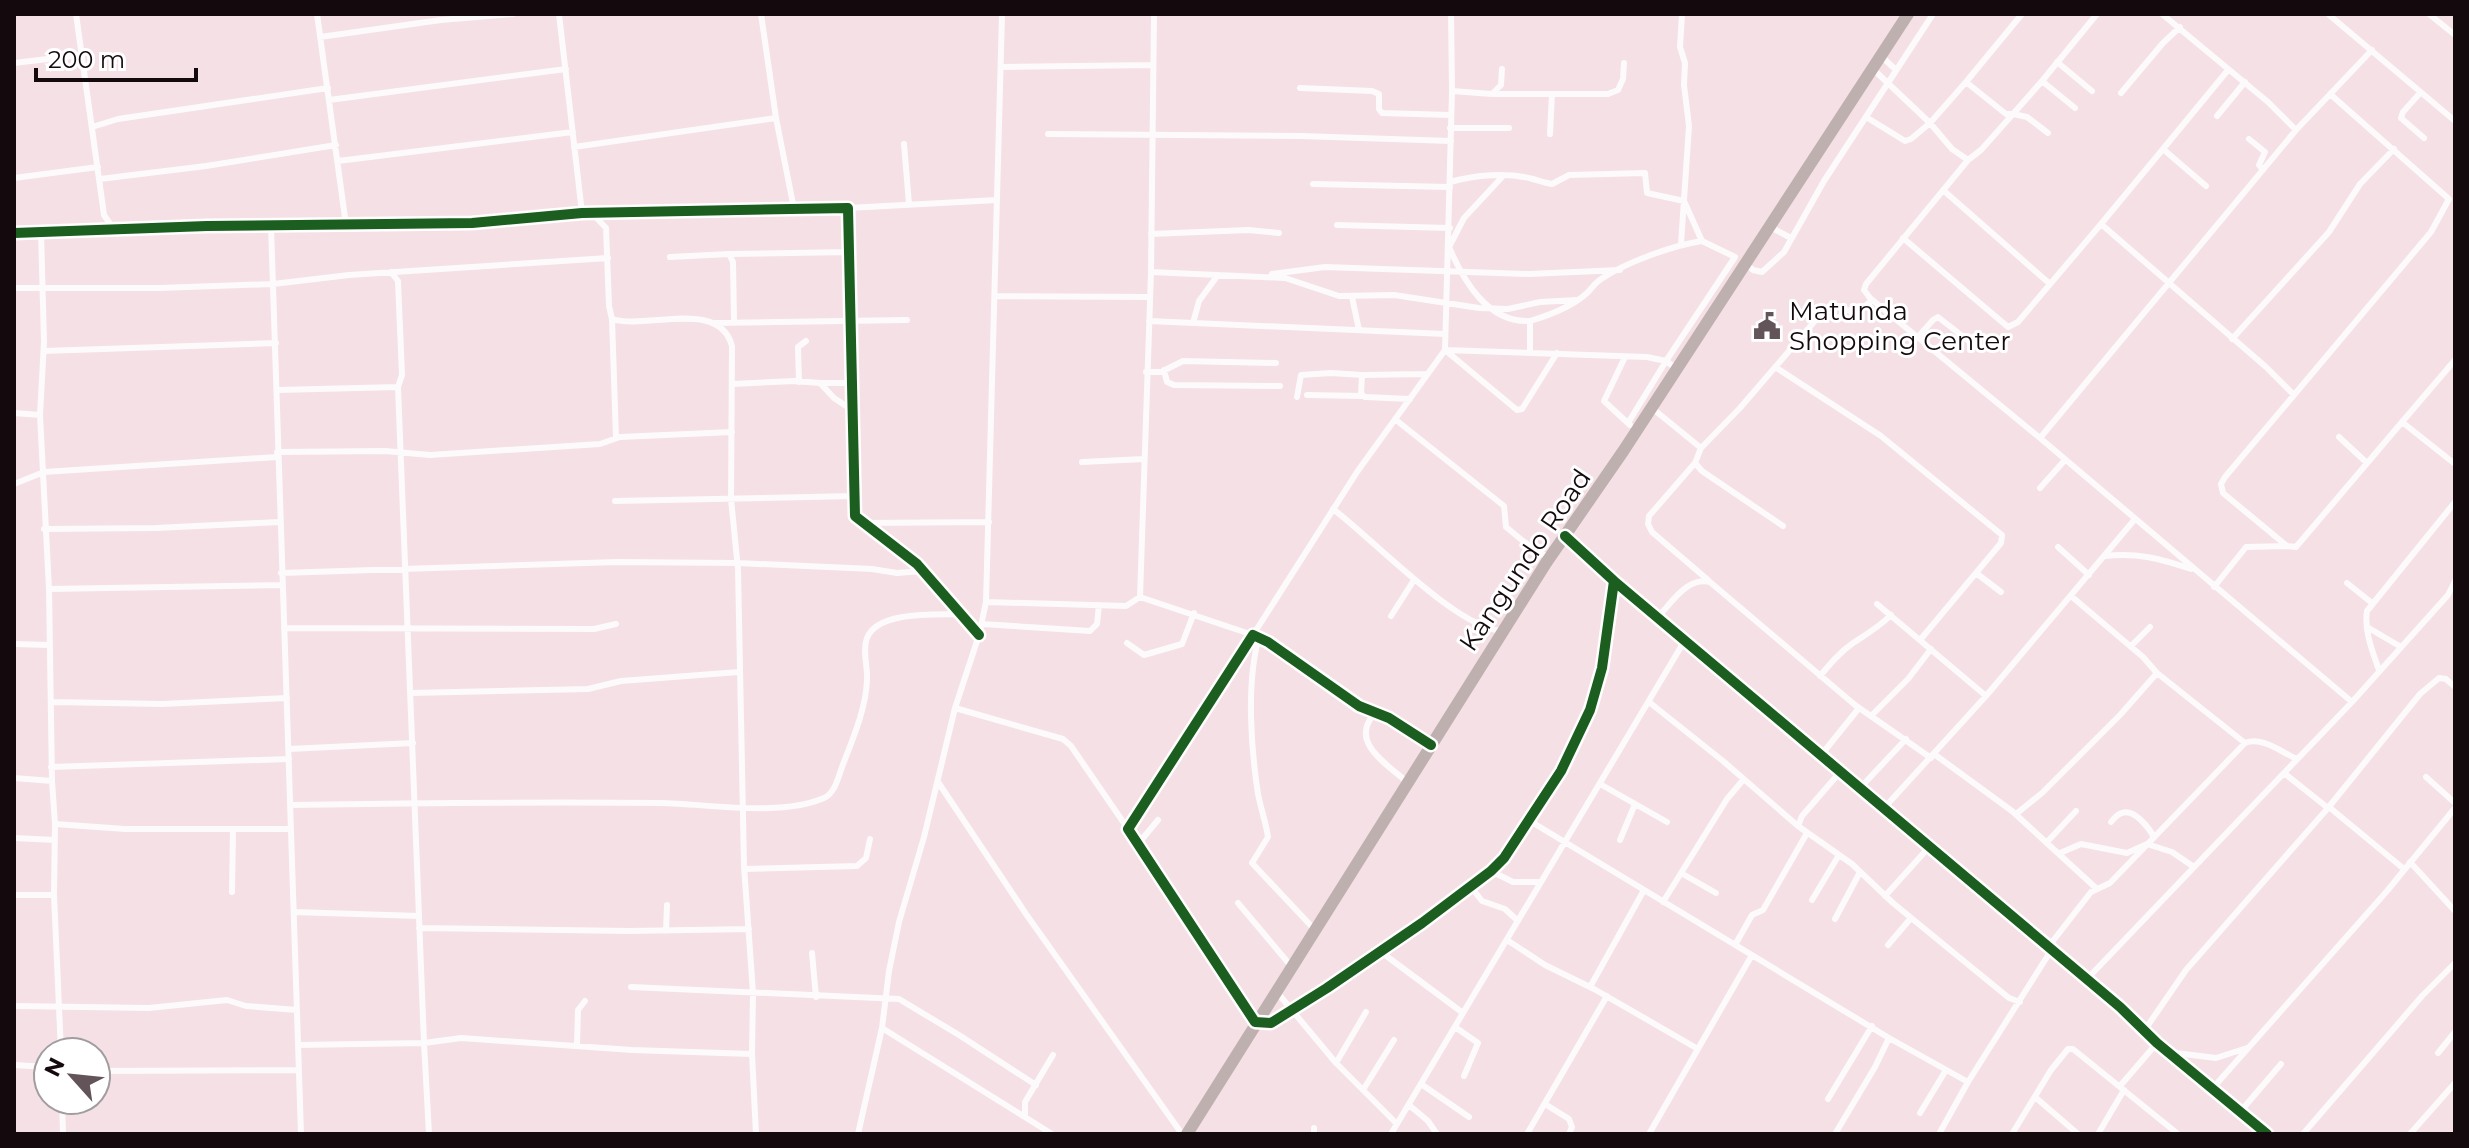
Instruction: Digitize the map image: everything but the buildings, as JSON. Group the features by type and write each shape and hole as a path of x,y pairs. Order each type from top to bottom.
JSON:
{"highway":[{"name":"Kangundo Road","path":"1184,1134 1633,427 1652,408 1672,365 1740,261 1770,227 1908,14"}],"street":[{"path":"76,14 104,215 115,231"},
{"path":"317,14 346,225"},
{"path":"320,37 441,20 513,14"},
{"path":"559,14 582,213"},
{"path":"761,14 776,118 794,209"},
{"path":"858,1134 882,1028 899,922 986,602 1002,14"},
{"path":"1140,597 1151,272 1154,14"},
{"path":"1128,829 1256,636 1357,472 1445,350 1444,303 1450,228 1451,14"},
{"path":"1681,244 1689,126 1685,63 1680,47 1682,14"},
{"path":"1449,247 1469,287 1490,309 1517,322 1552,314 1577,300 1602,279 1681,244 1702,241 1758,272 1767,269 1780,257 1886,83 1933,14"},
{"path":"1866,117 1905,141 1930,123 2022,14"},
{"path":"2097,14 2013,114 1968,160 1864,290 1917,338 2352,702"},
{"path":"2162,14 2245,82 2296,130"},
{"path":"2328,14 2455,121"},
{"path":"2429,14 2455,35"},
{"path":"2121,93 2180,27"},
{"path":"2040,438 2296,130 2372,50"},
{"path":"14,63 81,55"},
{"path":"1880,55 1895,69"},
{"path":"2057,62 2092,91"},
{"path":"1452,91 1595,95 1618,90 1623,79 1624,63"},
{"path":"1001,67 1153,65"},
{"path":"1872,68 1930,123 1952,149 1968,160"},
{"path":"329,100 566,69"},
{"path":"1492,94 1501,85 1502,69"},
{"path":"1903,238 2008,327 2018,322 2228,70"},
{"path":"2042,81 2075,108"},
{"path":"1966,82 2000,111 2027,117 2048,133"},
{"path":"2217,116 2245,82"},
{"path":"92,127 118,119 328,88"},
{"path":"1300,88 1376,92 1379,94 1379,112 1382,113 1450,115"},
{"path":"1857,90 1875,102"},
{"path":"2420,93 2401,118 2424,138"},
{"path":"1550,134 1552,94"},
{"path":"2287,546 2223,493 2221,484 2431,232 2452,201 2330,94"},
{"path":"574,147 776,118"},
{"path":"1450,128 1509,128"},
{"path":"338,161 573,132"},
{"path":"1048,134 1451,141"},
{"path":"1829,134 1848,145"},
{"path":"2249,139 2265,152 2259,165 2263,170"},
{"path":"904,144 909,204"},
{"path":"100,179 336,145"},
{"path":"2163,149 2206,186"},
{"path":"2232,339 2329,232 2360,184 2394,149"},
{"path":"14,178 98,167"},
{"path":"1313,184 1450,184 1474,176 1503,176 1552,184 1569,175 1645,173 1647,193 1684,201"},
{"path":"1449,247 1464,218 1503,176"},
{"path":"1943,190 2050,284"},
{"path":"14,233 207,226 472,223 582,213 848,208 997,200"},
{"path":"1684,201 1702,241"},
{"path":"848,208 855,516 923,571 979,635"},
{"path":"592,213 606,228 616,438"},
{"path":"2101,224 2294,395"},
{"path":"1337,225 1450,228"},
{"path":"271,226 301,1134"},
{"path":"1770,227 1791,238"},
{"path":"1151,234 1248,230 1279,233"},
{"path":"41,232 44,351 40,415 49,589 54,895 61,1036"},
{"path":"670,257 850,252"},
{"path":"729,254 733,262 734,321"},
{"path":"14,288 273,284 391,272 608,258"},
{"path":"1260,276 1325,267 1529,274 1620,270"},
{"path":"391,272 398,281 402,375 398,387 429,1134"},
{"path":"1151,272 1285,278 1327,293 1352,297 1394,295 1490,309 1577,300"},
{"path":"1193,323 1199,301 1218,275"},
{"path":"995,296 1150,297"},
{"path":"1352,297 1359,330"},
{"path":"1872,300 1860,312 1833,306 1826,308 1740,408 1701,448 1695,463 1649,516 1648,524 1652,532 1859,708 2016,814 2097,889"},
{"path":"1917,338 1938,317 1975,346"},
{"path":"612,319 621,322 656,319 715,323 907,320"},
{"path":"1149,321 1445,334"},
{"path":"1530,321 1530,351"},
{"path":"715,323 729,336 732,346 731,499 737,563 756,1134"},
{"path":"799,382 798,347 806,341"},
{"path":"44,351 276,343"},
{"path":"1445,350 1625,357 1672,365 1633,427 1604,401 1625,357"},
{"path":"1445,350 1517,410 1522,409 1557,353"},
{"path":"2214,587 2246,547 2296,547 2304,540 2455,360"},
{"path":"1146,372 1158,373 1183,361 1276,363"},
{"path":"1775,367 1881,436 2002,535 2001,543 1920,640"},
{"path":"1164,370 1167,382 1174,385 1280,386"},
{"path":"1297,397 1301,375 1307,372 1427,374"},
{"path":"1362,375 1363,396"},
{"path":"820,383 834,398 852,410"},
{"path":"733,384 852,383"},
{"path":"278,390 398,387"},
{"path":"1307,395 1410,399"},
{"path":"1652,408 1701,448"},
{"path":"14,413 40,415"},
{"path":"1396,420 1497,499 1504,506 1506,527 1550,559"},
{"path":"2402,422 2455,464"},
{"path":"14,484 44,472 277,455 385,451 430,455 600,444 616,438 732,432"},
{"path":"2339,437 2367,463"},
{"path":"1082,462 1144,459"},
{"path":"2040,488 2065,460"},
{"path":"1695,463 1702,471 1783,526"},
{"path":"615,501 854,496"},
{"path":"2379,670 2367,627 2367,611 2455,502"},
{"path":"1333,509 1414,580 1485,629 1504,631"},
{"path":"1885,807 1986,696 2135,519"},
{"path":"44,529 279,522"},
{"path":"864,524 989,522"},
{"path":"1565,536 1614,581 1885,807 2087,979 2157,1043 2267,1134"},
{"path":"2058,547 2089,575"},
{"path":"2105,556 2128,553 2151,556 2194,570"},
{"path":"281,573 617,562 737,563 872,569 897,573 923,571"},
{"path":"1658,617 1691,583 1693,565"},
{"path":"1976,573 2001,592"},
{"path":"1391,616 1414,580"},
{"path":"1691,583 1701,580 1710,582"},
{"path":"955,708 1063,739 1071,746 1255,1022 1271,1023 1381,952 1471,887 1491,871 1516,843 1561,771 1594,701 1602,668 1614,581"},
{"path":"2087,979 2352,702 2448,595 2455,581"},
{"path":"2347,583 2372,603"},
{"path":"49,589 281,585"},
{"path":"2448,595 2455,601"},
{"path":"2071,596 2131,646 2157,673 2245,743"},
{"path":"986,602 1126,606 1140,597 1194,613 1256,636 1359,706 1389,718 1431,745"},
{"path":"1877,604 1986,696"},
{"path":"982,624 1090,631 1097,624 1099,605"},
{"path":"1127,643 1144,655 1182,644 1194,613"},
{"path":"291,805 692,803 781,808 825,797 831,793 847,754 866,691 866,644 874,629 900,617 963,614"},
{"path":"1820,676 1852,643 1875,631 1891,615"},
{"path":"284,628 594,629 616,624"},
{"path":"2131,646 2150,627"},
{"path":"2367,627 2401,647"},
{"path":"1256,636 1252,719 1257,787 1268,837 1252,863 1315,930"},
{"path":"1391,1134 1685,640"},
{"path":"14,644 49,645"},
{"path":"1871,716 1908,679 1931,649"},
{"path":"411,693 588,689 621,681 739,672"},
{"path":"2016,814 2064,772 2157,673"},
{"path":"2144,1031 2186,970 2328,807 2433,680 2446,679 2455,687"},
{"path":"51,702 162,704 287,698"},
{"path":"1649,702 1798,826 1860,872 2004,994 2020,1002"},
{"path":"1822,754 1859,708"},
{"path":"1375,713 1367,724 1369,748 1407,782"},
{"path":"1861,787 1906,739"},
{"path":"1939,1134 2050,948 2091,892 2110,883 2245,743 2253,740 2261,742 2297,759"},
{"path":"289,749 413,743"},
{"path":"51,767 289,759"},
{"path":"1798,826 1802,816 1841,771"},
{"path":"2284,773 2404,869"},
{"path":"2212,1089 2455,806 2426,777"},
{"path":"14,778 52,781"},
{"path":"1663,902 1727,799 1743,780"},
{"path":"938,782 1034,926 1184,1134"},
{"path":"1600,784 1667,822"},
{"path":"1620,840 1635,804"},
{"path":"2047,842 2076,811"},
{"path":"2111,822 2122,812 2128,812 2143,821 2154,837"},
{"path":"1138,844 1158,820"},
{"path":"1530,821 1889,1038 1968,1082"},
{"path":"55,824 125,829 291,829"},
{"path":"232,892 233,829"},
{"path":"1735,945 1752,915 1763,910 1807,833"},
{"path":"14,838 55,840"},
{"path":"745,869 857,866 866,858 870,839"},
{"path":"2060,853 2081,844 2127,853 2147,844 2172,852 2194,867"},
{"path":"1885,896 1930,846"},
{"path":"1812,900 1839,855"},
{"path":"2410,862 2455,911"},
{"path":"1491,871 1513,882 1541,882"},
{"path":"1835,919 1860,872"},
{"path":"1681,873 1716,893"},
{"path":"1471,887 1482,901 1505,909 1518,921"},
{"path":"1590,987 1644,890"},
{"path":"14,895 54,895"},
{"path":"1238,903 1291,966"},
{"path":"666,931 667,905"},
{"path":"294,912 419,916"},
{"path":"1888,945 1911,918"},
{"path":"419,928 749,929"},
{"path":"1507,940 1545,965 1607,996 1698,1049"},
{"path":"1381,952 1463,1013"},
{"path":"812,953 816,997"},
{"path":"1649,1134 1752,955"},
{"path":"2303,1134 2422,996 2455,963"},
{"path":"631,987 899,999 1036,1085"},
{"path":"1276,991 1336,1063 1397,1124"},
{"path":"1527,1134 1607,996"},
{"path":"14,1006 149,1008 227,1000 246,1006 297,1010"},
{"path":"577,1046 578,1010 585,1001"},
{"path":"1336,1063 1366,1012"},
{"path":"1828,1099 1872,1026"},
{"path":"1455,1027 1477,1040 1464,1076"},
{"path":"882,1028 1052,1134"},
{"path":"2438,1053 2455,1032"},
{"path":"298,1045 424,1043 461,1038 632,1050 752,1054"},
{"path":"1835,1134 1889,1038"},
{"path":"1363,1090 1394,1040"},
{"path":"2098,1134 2122,1088 2157,1043"},
{"path":"2168,1052 2216,1058 2250,1046"},
{"path":"2012,1134 2068,1049 2073,1049 2178,1134"},
{"path":"1025,1117 1024,1107 1053,1055"},
{"path":"2240,1112 2281,1064"},
{"path":"112,1071 299,1070"},
{"path":"1920,1113 1946,1070"},
{"path":"2410,1134 2455,1083"},
{"path":"1421,1084 1469,1117"},
{"path":"2035,1097 2078,1134"},
{"path":"1545,1104 1569,1119 1572,1127 1569,1134"},
{"path":"1409,1105 1437,1134"}],"cycle path":[{"path":"14,233 207,226 472,223 582,213 848,208 855,516 917,564 979,635"},
{"path":"1565,536 1614,581 2267,1134"},
{"path":"1431,745 1389,718 1359,706 1268,642 1253,635 1128,829 1255,1022 1271,1023 1327,988 1422,923 1504,858 1561,771 1590,710 1602,668 1614,581"}],"place":[{"name":"Matunda Shopping Center","path":"1767,326"}]}
